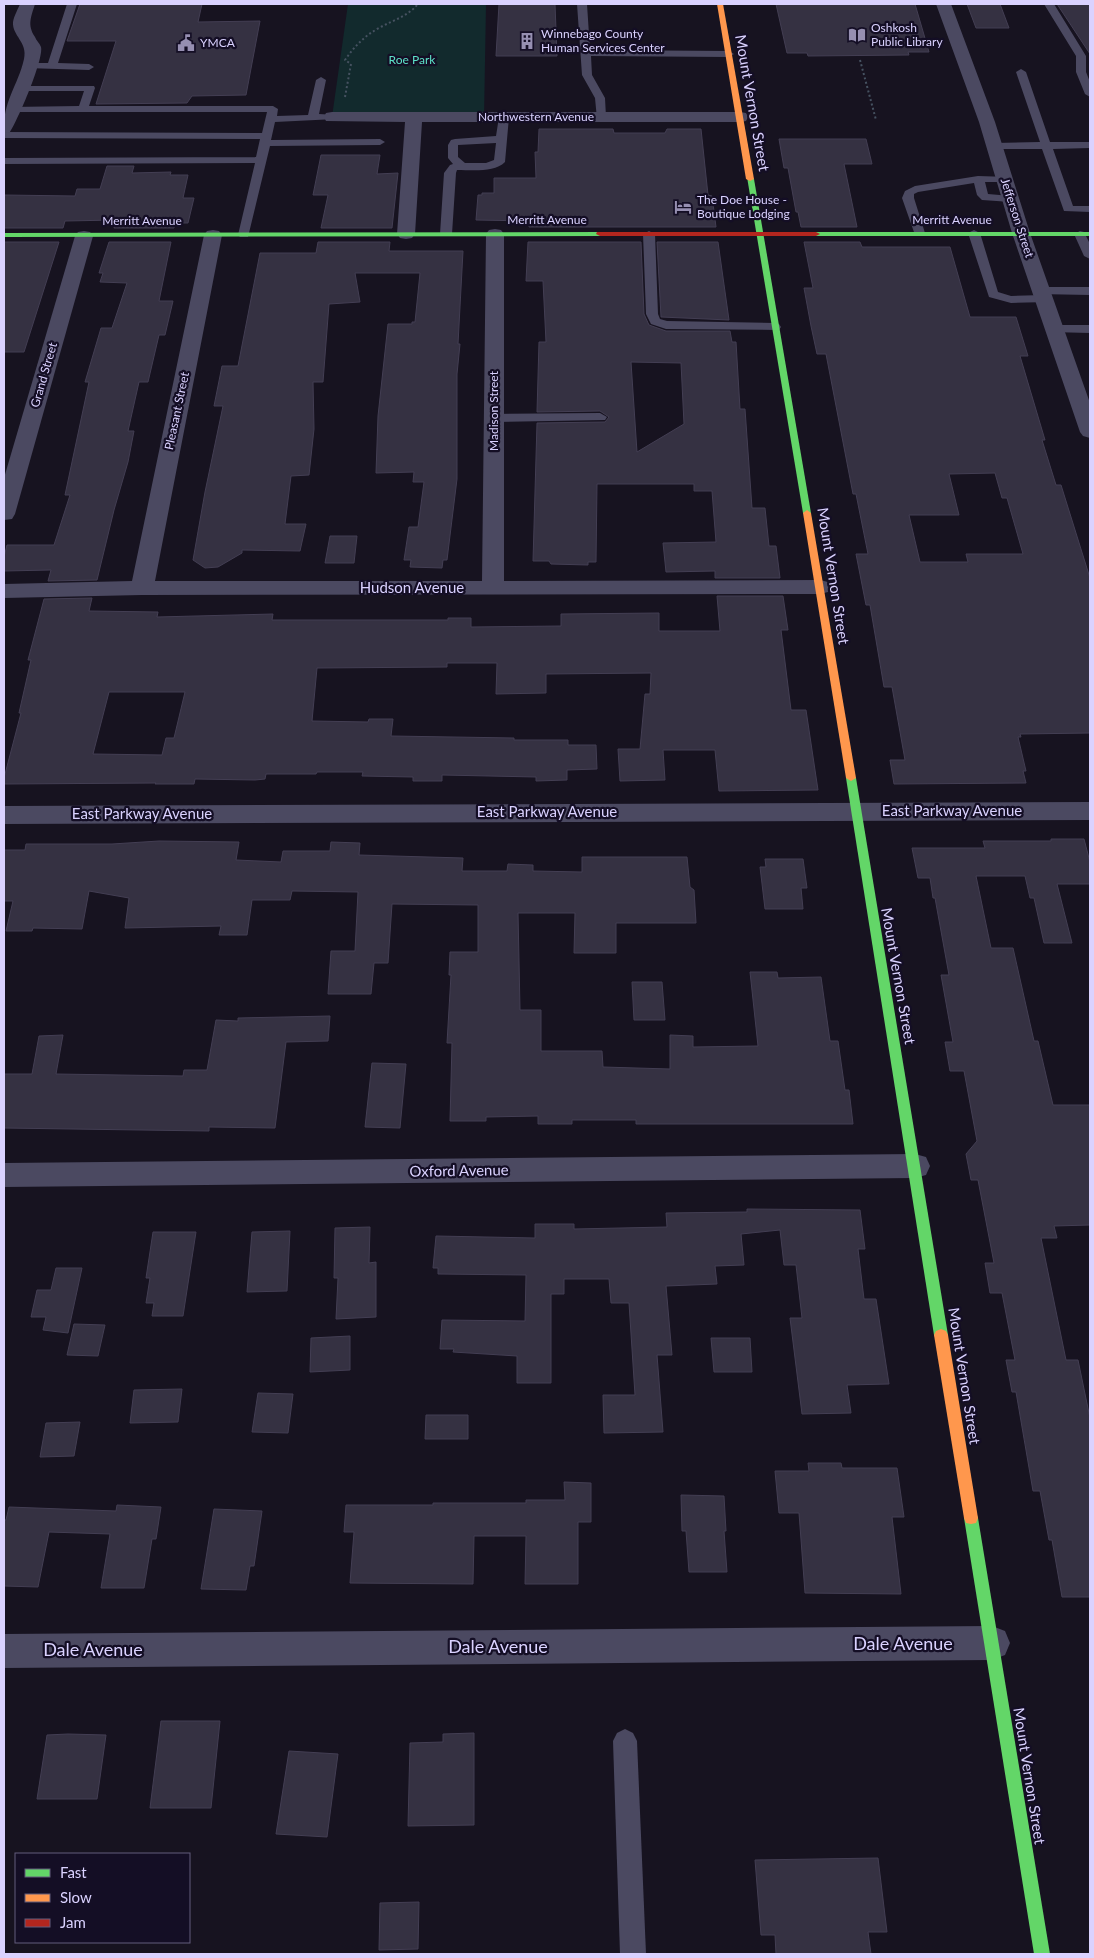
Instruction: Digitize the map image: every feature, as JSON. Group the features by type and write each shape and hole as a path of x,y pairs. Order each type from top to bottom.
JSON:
{"street":[{"path":"4,128 9,121 30,66 33,48 22,29 21,23 27,4"},
{"name":"Mount Vernon Street","path":"720,4 820,588 1042,1954"},
{"name":"Jefferson Street","path":"943,4 1005,178 1021,233 1090,432"},
{"name":"Northwestern Avenue","path":"337,117 740,117"},
{"path":"406,234 414,117"},
{"name":"Madison Street","path":"493,588 496,234"},
{"name":"Merritt Avenue","path":"4,235 1085,234"},
{"name":"Pleasant Street","path":"142,588 214,235"},
{"name":"Grand Street","path":"4,514 84,236"},
{"name":"Hudson Avenue","path":"4,591 142,588 820,588"},
{"name":"East Parkway Avenue","path":"4,815 1090,811"},
{"name":"Oxford Avenue","path":"4,1176 915,1166"},
{"name":"Dale Avenue","path":"4,1651 992,1643"}],"lane":[{"path":"52,66 72,4"},
{"path":"582,4 587,75 600,98 601,117"},
{"path":"1049,4 1081,56 1081,72 1090,94"},
{"path":"586,53 729,54"},
{"path":"30,66 89,67"},
{"path":"1021,72 1068,209 1090,209"},
{"path":"313,118 321,80"},
{"path":"22,88 90,88 83,109"},
{"path":"14,109 83,109 167,135 261,160"},
{"path":"4,161 167,135 273,109 244,235"},
{"path":"271,119 337,117"},
{"path":"446,234 450,173 454,167 461,165 494,165 499,162 504,117"},
{"path":"4,135 167,135 380,142"},
{"path":"461,165 453,158 453,145 455,142 460,140 502,139"},
{"path":"994,146 1090,145"},
{"path":"919,233 908,198 915,189 978,179 1005,178"},
{"path":"978,179 983,195 986,198 1011,200"},
{"path":"974,233 993,294 998,298 1006,299 1090,291"},
{"path":"649,234 652,314 655,321 666,325 776,326"},
{"path":"1085,234 1090,256"},
{"path":"1054,329 1090,329"},
{"path":"494,418 600,417"},
{"path":"626,1741 633,1954"}],"path":[{"path":"337,117 351,64 345,60 356,46 373,31 400,20 418,4"},
{"path":"860,60 876,120"}],"green space":[{"name":"Roe Park","path":"348,4 486,4 484,117 332,117"}],"building":[{"name":"YMCA","path":"80,4 202,4 198,22 260,21 246,95 192,96 187,103 96,104 116,41 67,41"},
{"name":"Winnebago County Human Services Center","path":"499,4 555,4 557,56 496,56"},
{"name":"Oshkosh Public Library","path":"776,4 915,4 929,52 908,52 909,55 808,56 807,53 787,53"},
{"path":"967,4 1000,4 1009,28 976,28"},
{"path":"1057,4 1090,4 1090,54"},
{"path":"539,129 613,129 614,133 665,133 667,129 701,129 708,195 712,196 716,227 529,227 530,221 476,220 478,195 494,193 494,178 536,178 535,152 538,152"},
{"path":"779,139 866,139 872,164 844,164 857,227 801,227 798,212 796,212 788,168 784,168"},
{"path":"321,155 380,155 377,174 398,173 392,228 321,228 328,195 313,195"},
{"path":"107,166 134,166 132,173 171,172 170,175 188,175 183,198 194,198 188,223 175,223 174,228 114,228 116,220 65,221 63,228 4,228 4,195 75,196 77,189 100,189"},
{"path":"4,242 59,242 24,352 4,352"},
{"path":"109,242 171,242 159,301 173,301 165,335 159,335 148,382 139,382 128,431 134,431 128,462 97,580 48,581 51,570 4,571 4,557 7,545 54,545 70,495 65,495 89,382 85,382 101,328 112,328 127,283 100,282 103,273 99,273"},
{"path":"318,242 390,242 389,251 463,251 458,344 460,344 457,374 457,479 447,560 443,560 442,568 410,567 411,560 404,560 409,527 418,527 424,482 413,482 414,472 376,473 378,416 388,324 412,324 412,322 415,322 420,273 355,273 360,302 329,304 323,382 313,382 314,429 309,475 291,476 285,524 306,524 300,551 242,550 242,553 218,567 205,568 193,560 223,406 214,406 222,366 238,366 260,253 316,253"},
{"path":"528,242 641,242 644,314 649,325 666,331 730,331 732,342 736,342 740,409 745,409 752,508 765,508 769,546 776,546 780,578 715,578 715,571 666,572 663,543 716,542 712,491 694,491 694,484 597,484 596,562 588,562 588,565 551,564 549,561 533,561 537,423 605,422 609,417 600,411 537,412 539,342 546,342 543,281 526,281","holes":["631,362 681,363 684,424 637,452"]},
{"path":"657,242 718,242 729,320 661,317"},
{"path":"804,242 860,242 862,247 950,247 970,317 1016,317 1028,356 1020,356 1045,440 1042,440 1056,485 1061,485 1090,578 1090,733 1020,734 1021,737 1018,737 1026,771 1023,771 1026,783 894,784 890,760 905,760 892,687 884,687 870,605 866,605 856,554 868,554 856,494 853,494 826,354 817,354 811,326 804,288 813,288","holes":["995,473 1002,498 1007,498 1023,554 966,554 968,562 920,562 909,515 959,515 949,474"]},
{"path":"330,536 357,536 354,563 325,563"},
{"path":"717,596 783,596 788,630 781,630 791,710 806,710 818,790 719,791 715,750 663,750 665,780 620,781 618,749 640,749 645,694 650,694 651,673 546,674 546,693 496,694 497,663 447,663 447,667 317,668 312,721 368,722 369,719 393,719 391,736 568,740 568,745 596,745 597,769 567,770 567,780 536,781 536,777 442,775 442,781 413,781 413,777 362,776 363,772 317,772 316,774 266,774 265,779 255,780 195,779 194,784 4,784 21,713 19,713 31,660 28,660 44,599 92,598 89,611 158,612 157,617 273,614 272,620 448,620 448,618 471,618 471,627 561,626 561,614 659,613 659,631 720,631","holes":["109,692 185,692 174,738 166,738 162,755 93,754"]},
{"path":"1051,839 1084,839 1090,862 1090,884 1057,884 1072,943 1044,943 1034,898 1030,898 1025,876 976,876 991,948 1013,948 1034,1041 1038,1041 1053,1105 1090,1105 1090,1225 1054,1226 1057,1238 1041,1238 1066,1360 1078,1360 1090,1418 1090,1597 1062,1597 1052,1540 1049,1540 1040,1491 1033,1491 1016,1392 1012,1392 1006,1360 1015,1360 1002,1293 990,1293 985,1263 994,1263 978,1180 971,1180 966,1154 977,1141 964,1071 950,1071 945,1042 953,1042 941,975 949,975 935,898 933,898 930,878 918,878 912,848 985,848 983,841 1051,841"},
{"path":"159,841 239,842 236,860 281,862 283,851 330,851 331,842 360,843 359,855 463,858 462,871 507,871 508,864 533,865 533,871 582,872 582,857 687,857 690,887 694,890 696,923 616,923 616,953 574,953 575,913 518,913 520,1010 541,1010 541,1051 602,1051 603,1067 670,1069 670,1035 693,1036 693,1047 758,1046 750,972 777,972 778,978 821,977 830,1041 838,1041 845,1090 849,1090 853,1124 636,1124 636,1120 572,1120 572,1124 538,1124 538,1116 486,1117 486,1121 450,1121 452,1043 447,1043 451,975 449,975 450,952 478,952 478,905 392,904 388,963 374,963 371,994 328,994 331,951 355,951 358,892 292,891 290,900 252,900 247,935 219,935 221,926 125,928 129,898 89,891 82,929 33,928 32,931 6,931 13,901 4,901 4,850 25,850 26,844 112,844"},
{"path":"765,859 803,859 807,888 801,888 803,909 765,909 760,867 766,867"},
{"path":"632,982 662,982 665,1020 634,1020"},
{"path":"330,1016 328,1041 286,1042 275,1128 209,1127 209,1131 4,1128 4,1074 32,1074 39,1036 63,1035 56,1074 183,1076 184,1070 207,1070 216,1020 238,1021 238,1018"},
{"path":"372,1063 406,1064 400,1128 365,1127"},
{"path":"747,1209 860,1210 865,1249 858,1249 864,1299 876,1299 889,1384 847,1385 851,1413 802,1414 790,1318 802,1318 796,1265 784,1265 780,1230 741,1234 744,1265 715,1266 717,1284 666,1286 672,1355 657,1355 663,1432 604,1433 603,1395 635,1395 629,1303 611,1303 609,1279 564,1279 564,1294 551,1294 551,1383 517,1383 517,1356 453,1352 454,1349 440,1349 442,1320 525,1321 526,1275 438,1274 438,1268 433,1268 436,1236 535,1238 535,1224 574,1224 574,1229 667,1227 666,1213 747,1212"},
{"path":"370,1227 369,1263 376,1262 376,1317 336,1319 338,1278 334,1278 335,1228"},
{"path":"290,1231 287,1291 247,1292 252,1232"},
{"path":"153,1232 196,1232 183,1316 152,1316 154,1303 146,1303 150,1278 146,1278"},
{"path":"56,1268 82,1268 68,1333 43,1330 46,1317 31,1317 37,1290 51,1290"},
{"path":"74,1324 105,1325 98,1356 67,1355"},
{"path":"350,1336 350,1370 310,1372 311,1338"},
{"path":"711,1338 750,1338 752,1372 714,1372"},
{"path":"182,1389 178,1422 130,1423 134,1390"},
{"path":"258,1393 293,1394 288,1433 252,1432"},
{"path":"426,1415 468,1415 468,1439 425,1439"},
{"path":"80,1422 74,1456 40,1457 46,1423"},
{"path":"808,1463 841,1463 842,1468 897,1468 904,1517 892,1517 901,1594 805,1593 799,1513 779,1513 775,1471 809,1471"},
{"path":"564,1482 591,1483 591,1522 578,1522 578,1584 525,1584 526,1536 474,1536 473,1584 350,1583 354,1532 344,1532 346,1505 526,1503 526,1500 565,1500"},
{"path":"681,1495 724,1496 727,1572 689,1572 686,1531 682,1531"},
{"path":"117,1505 161,1507 156,1539 152,1539 144,1588 101,1588 110,1534 49,1532 38,1587 4,1586 4,1520 6,1520 9,1507 116,1511"},
{"path":"214,1509 262,1511 254,1566 250,1566 246,1590 201,1589"},
{"path":"161,1721 220,1721 211,1808 150,1808"},
{"path":"474,1733 474,1825 408,1826 410,1743 443,1742 443,1734"},
{"path":"47,1735 106,1735 97,1799 37,1799"},
{"path":"289,1751 338,1754 327,1837 276,1834"},
{"path":"878,1858 887,1932 868,1932 871,1954 776,1954 775,1935 761,1935 755,1860"},
{"path":"419,1902 418,1949 379,1950 380,1903"}],"traffic: fast":[{"path":"750,179 807,513"},
{"path":"4,235 600,234"},
{"path":"816,234 1090,234"},
{"path":"851,778 941,1335"},
{"path":"971,1518 1042,1954"}],"traffic: slow":[{"path":"720,4 750,179"},
{"path":"807,513 851,778"},
{"path":"941,1335 971,1518"}],"traffic: jam":[{"path":"600,234 816,234"}],"place":[{"name":"Oshkosh Public Library","path":"857,35"},
{"name":"Winnebago County Human Services Center","path":"527,41"},
{"name":"YMCA","path":"186,43"},
{"name":"The Doe House - Boutique Lodging","path":"683,207"}]}
